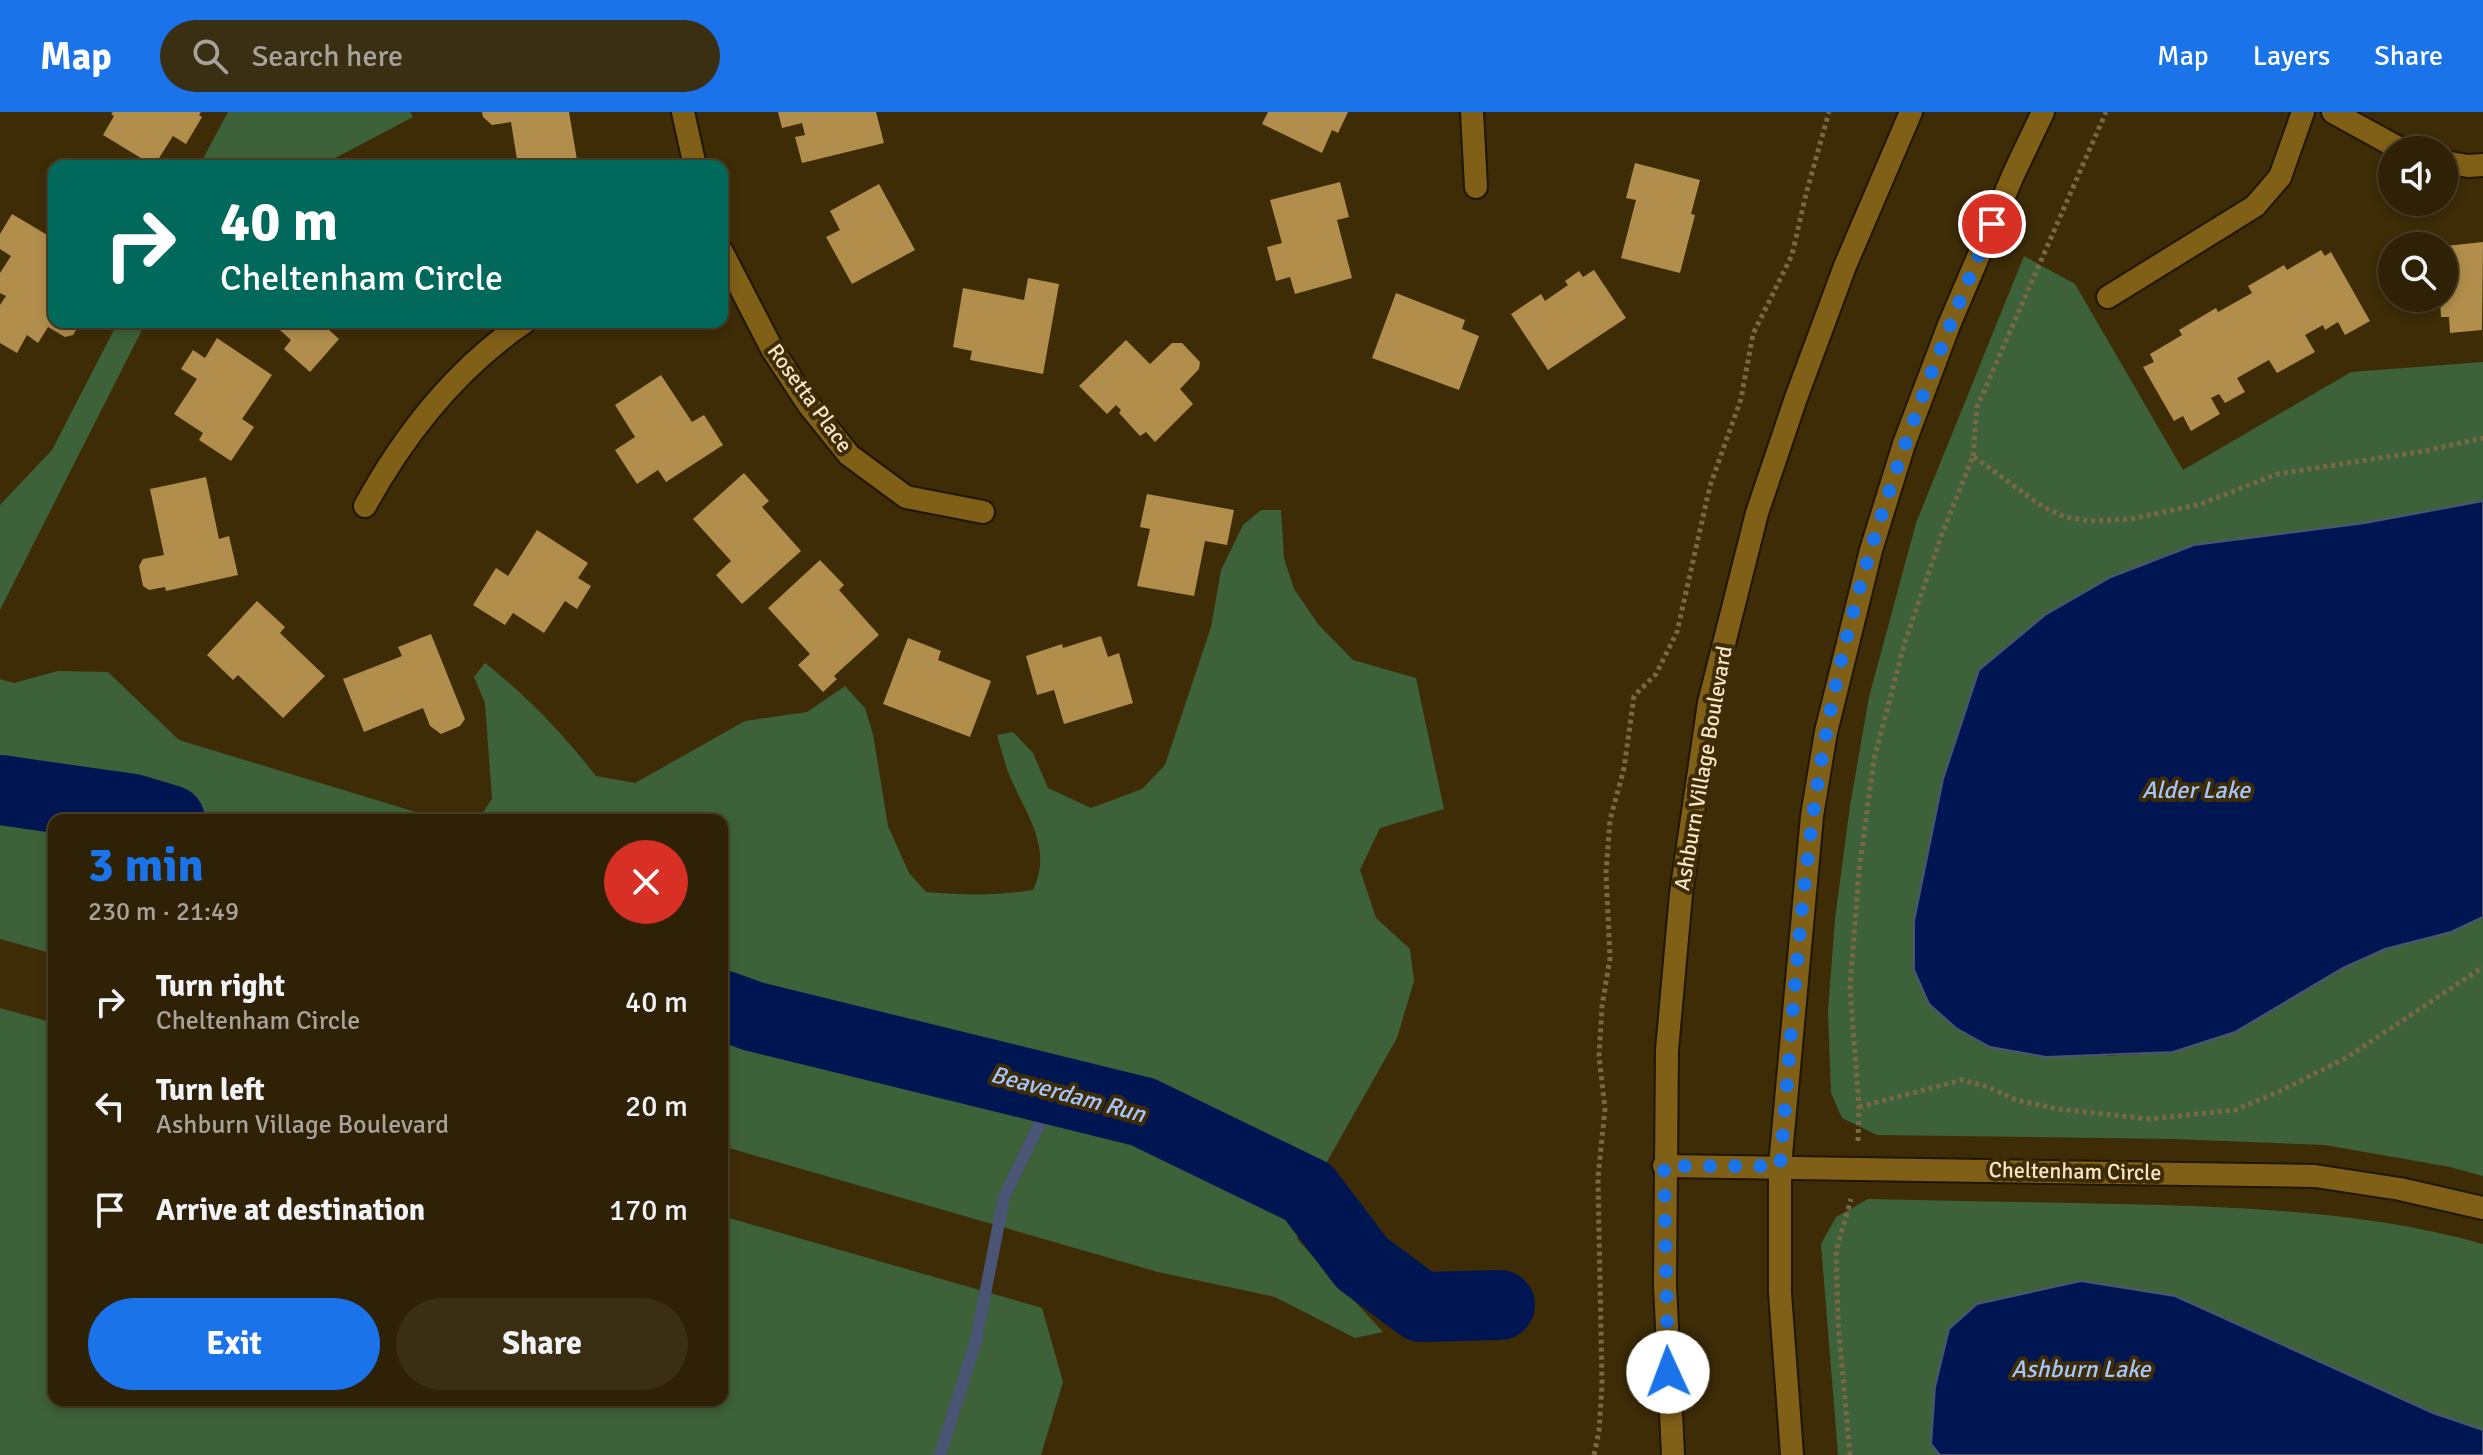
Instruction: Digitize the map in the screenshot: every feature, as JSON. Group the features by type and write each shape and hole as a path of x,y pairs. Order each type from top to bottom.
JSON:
{"main road":[{"path":"683,112 694,160"},
{"path":"1472,112 1476,187"},
{"name":"Ashburn Village Boulevard","path":"1673,1455 1665,1299 1667,1050 1681,894 1709,703 1757,513 1796,398 1845,266 1911,112"},
{"path":"1792,1455 1780,1293 1780,1166 1812,816 1826,732 1871,550 1904,444 1949,325 2043,112"},
{"path":"2108,297 2255,206 2280,177 2303,112"},
{"path":"2333,112 2378,137"},
{"path":"2458,164 2483,165"},
{"name":"Rosetta Place","path":"728,264 772,349 808,404 849,455 906,497 983,512"},
{"path":"365,506 418,424 461,375 518,328"},
{"name":"Cheltenham Circle","path":"1664,1166 2315,1176 2400,1189 2483,1208"}],"path":[{"path":"1850,1455 1839,1336 1836,1251 1858,1168 1859,1107 1850,988 1859,871 1874,759 1905,642 1973,456 1977,407 2106,112"},
{"path":"1973,456 2043,507 2065,517 2090,521 2131,519 2201,504 2277,474 2425,451 2483,438"},
{"path":"1859,1107 1962,1080 1988,1087 2016,1100 2073,1111 2150,1119 2235,1110 2346,1058 2483,967"}],"green space":[{"path":"228,112 410,112 413,117 331,160 202,160"},
{"path":"2024,256 2075,284 2183,470 2351,372 2483,362 2483,501 2365,523 2194,545 1979,670 1943,779 1914,921 1914,970 2107,1056 2173,1052 2235,1032 2343,968 2385,949 2451,932 2483,917 2483,1176 2450,1167 2325,1145 2173,1139 1877,1135 1842,1118 1831,1093 1828,1011 1835,919 1869,697 1916,523"},
{"path":"115,328 143,328 0,610 0,505 52,450"},
{"path":"1261,510 1281,510 1284,558 1294,589 1318,624 1353,660 1416,678 1444,809 1380,828 1360,870 1376,918 1410,949 1414,981 1397,1038 1324,1167 1297,1239 1383,1332 1355,1338 1275,1297 1158,1272 728,1148 728,814 482,814 492,799 485,703 474,677 485,663 544,716 596,776 635,783 745,721 807,712 845,686 865,708 873,734 888,826 909,873 926,892 980,894 1033,890 1038,875 1039,846 1010,777 997,735 1013,732 1033,753 1048,788 1091,808 1142,789 1165,765 1211,627 1221,570 1243,525"},
{"path":"58,671 108,672 179,740 422,814 48,814 48,952 0,939 0,679 14,683"},
{"path":"0,1008 48,1021 48,1406 728,1406 728,1218 1042,1308 1063,1382 1041,1455 0,1455"},
{"path":"1868,1199 2257,1209 2394,1224 2483,1244 2483,1430 2433,1413 1935,1387 1931,1444 1940,1455 1838,1455 1821,1244 1836,1217"}],"water":[{"name":"Alder Lake","path":"2483,501 2483,917 2451,932 2385,949 2343,968 2235,1032 2173,1052 2046,1057 1990,1047 1956,1028 1929,1004 1914,970 1914,921 1943,779 1979,670 2045,615 2111,577 2194,545 2365,523"},
{"name":"Ashburn Lake","path":"2081,1281 2175,1296 2433,1413 2483,1430 2483,1455 1940,1455 1931,1444 1935,1387 1949,1329 1977,1304"}],"building":[{"path":"201,112 199,115 202,117 186,144 173,136 158,160 144,160 103,135 114,116 111,114"},
{"path":"482,112 569,112 577,160 517,160 511,122 492,125"},
{"path":"778,112 876,112 884,143 802,163 795,137 805,135 802,123 782,128"},
{"path":"1268,112 1348,112 1338,133 1332,130 1322,153 1262,124"},
{"path":"1635,163 1700,180 1691,214 1695,215 1680,273 1621,258 1636,200 1626,198"},
{"path":"1340,182 1349,217 1337,220 1352,278 1295,294 1290,277 1276,281 1267,247 1282,243 1270,200"},
{"path":"879,184 915,250 852,284 826,237 840,230 830,211"},
{"path":"12,214 48,235 48,327 38,343 27,335 17,353 0,343 0,305 6,296 0,293 0,273 11,256 0,249 0,234"},
{"path":"2483,242 2482,330 2450,333 2449,317 2441,317 2441,312 2458,312 2458,245"},
{"path":"2321,250 2325,256 2331,252 2370,321 2345,335 2338,322 2325,330 2323,325 2305,335 2315,352 2277,373 2269,360 2237,378 2245,392 2225,403 2219,394 2211,398 2220,414 2191,431 2183,416 2174,421 2143,367 2154,362 2150,354 2182,335 2179,330 2216,308 2218,312 2252,293 2248,286 2284,265 2287,270"},
{"path":"1594,270 1626,318 1548,370 1511,314 1541,294 1545,301 1568,285 1565,281 1579,271 1583,277"},
{"path":"1028,278 1059,284 1043,374 970,360 972,351 953,347 963,288 1024,300"},
{"path":"1396,293 1465,320 1462,329 1479,336 1459,390 1372,358"},
{"path":"50,328 77,328 73,335 65,337"},
{"path":"278,328 329,328 339,339 310,372 284,349 291,340"},
{"path":"217,338 272,375 242,419 254,427 231,461 199,440 203,433 174,414 197,379 181,369 193,350 205,358"},
{"path":"1126,340 1150,364 1172,343 1182,343 1200,362 1199,369 1180,389 1193,404 1155,442 1146,432 1140,436 1119,413 1121,410 1116,405 1107,414 1079,386"},
{"path":"661,375 692,422 704,415 723,445 666,482 658,470 637,484 615,450 635,437 615,405"},
{"path":"744,473 769,501 762,507 801,551 742,604 716,575 731,561 693,519"},
{"path":"206,477 219,539 229,536 238,575 166,591 165,587 149,590 143,586 139,566 143,559 164,555 150,489"},
{"path":"1147,494 1234,510 1227,545 1205,541 1194,596 1137,586 1150,529 1140,527"},
{"path":"537,530 588,563 578,578 591,586 577,609 565,601 544,633 513,613 505,625 473,605 496,568 508,576"},
{"path":"820,560 844,585 839,590 879,635 834,676 837,679 823,692 798,665 810,654 768,608"},
{"path":"257,601 285,627 280,633 325,676 283,718 238,675 233,680 207,655"},
{"path":"431,634 465,719 460,726 441,734 430,726 423,708 364,732 343,679 402,656 398,647"},
{"path":"1101,636 1108,657 1119,653 1133,703 1064,724 1054,690 1037,695 1026,656"},
{"path":"908,638 941,651 938,660 991,681 970,737 883,704"}],"waterway":[{"name":"Beaverdam Run","path":"0,790 150,814"},
{"name":"Beaverdam Run","path":"728,1007 752,1016 1143,1112 1308,1192 1362,1263 1421,1307 1500,1305"},
{"path":"940,1455 976,1340 1004,1197 1056,1090"}],"route":[{"path":"1668,1372 1664,1166 1780,1166 1812,816 1832,704 1871,550 1904,444 1949,325 1992,224"}]}
